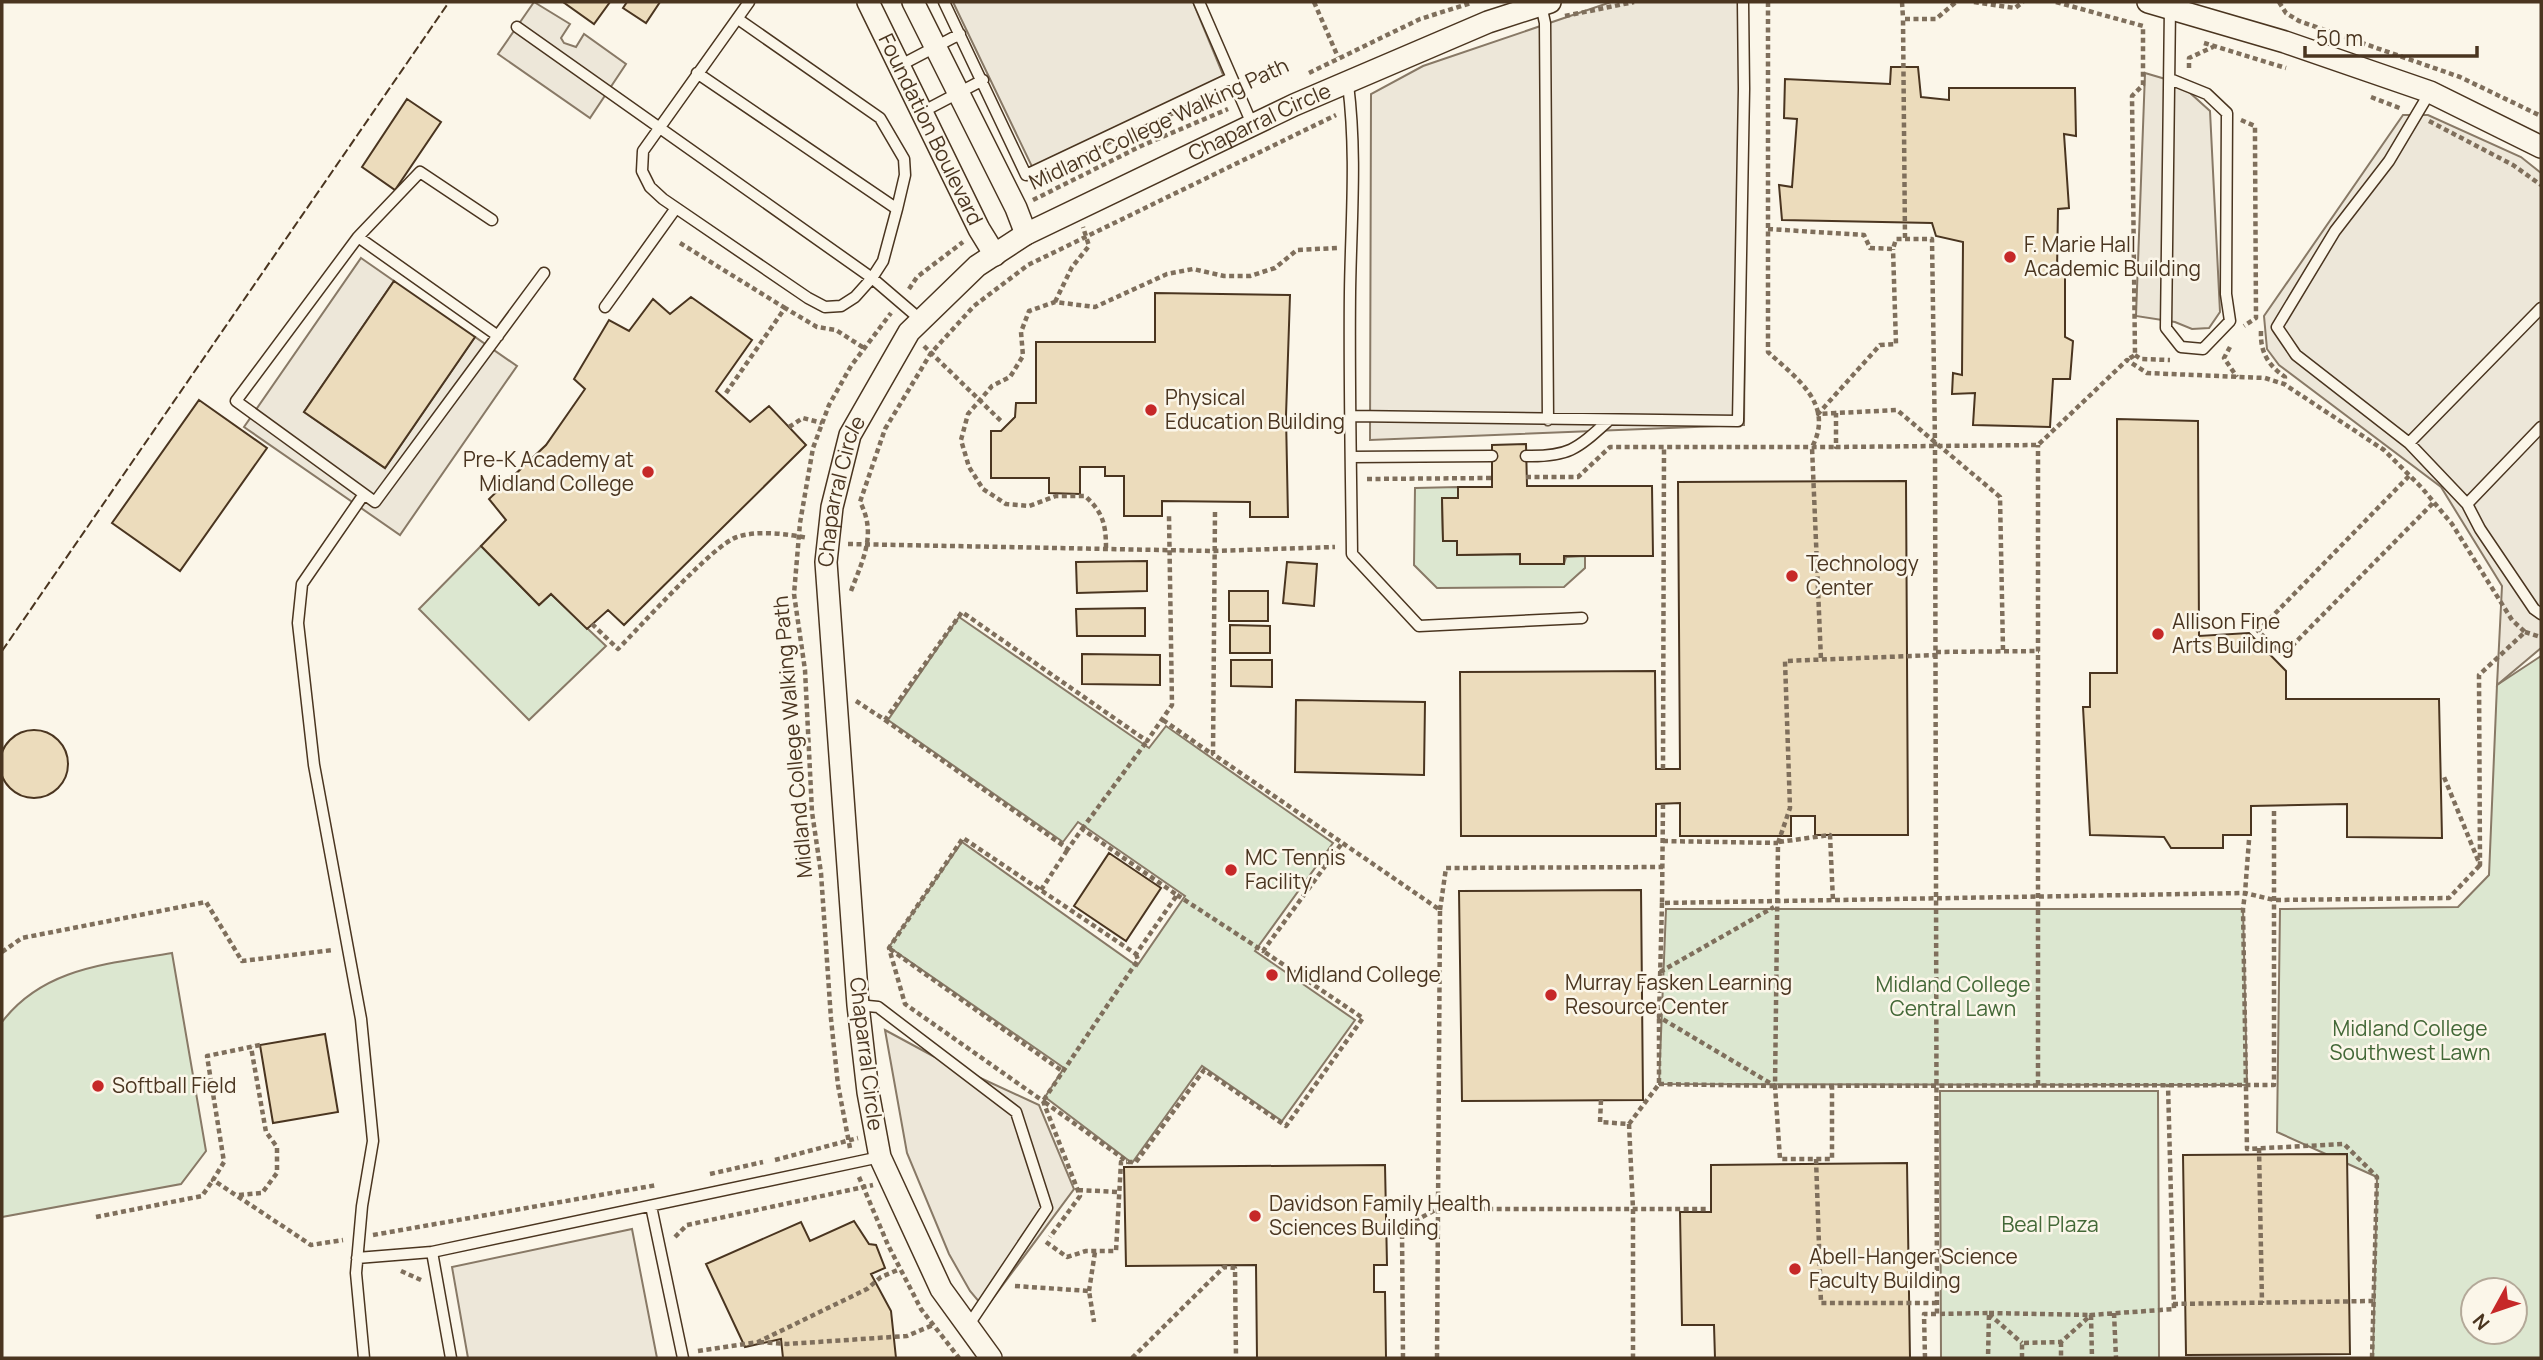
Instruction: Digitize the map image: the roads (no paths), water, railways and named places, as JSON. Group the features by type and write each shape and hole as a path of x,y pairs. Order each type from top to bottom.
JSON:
{"street":[{"name":"Foundation Boulevard","path":"868,2 979,229 995,255"},
{"name":"Foundation Boulevard","path":"913,2 1016,208 1026,234"},
{"path":"2148,2 2286,42 2430,92 2541,147"},
{"name":"Chaparral Circle","path":"991,1358 941,1289 880,1157 876,1132 858,1004 845,700 828,542 832,507 850,435 915,326 977,266 1026,234 1252,124 1488,22 1546,10"}],"lane":[{"path":"738,19 880,118 904,159 905,175 883,261 855,297 841,306 825,306 676,208 650,187 642,171 643,152 659,125 749,2"},
{"path":"944,2 1026,175 1231,78"},
{"path":"1199,2 1252,124"},
{"path":"1351,416 1738,421 1743,2"},
{"path":"2169,7 2171,79 2166,328 2181,347 2203,349 2230,321 2226,294 2227,113 2207,94 2171,79"},
{"path":"1546,10 1548,420"},
{"path":"517,27 872,278 899,301 915,326"},
{"path":"899,66 960,34"},
{"path":"697,73 897,209"},
{"path":"922,112 983,80"},
{"path":"1348,84 1355,215 1350,290 1352,554 1419,626 1582,618"},
{"path":"2430,92 2389,161 2335,231 2277,327 2296,355 2409,443 2452,487 2467,504 2480,529 2534,609 2541,614"},
{"path":"492,220 420,172 358,237 236,401 375,502 544,273"},
{"path":"605,307 676,208"},
{"path":"358,237 498,336"},
{"path":"2409,443 2541,308"},
{"path":"1526,456 1558,457 1577,450 1608,421"},
{"path":"2467,504 2541,427"},
{"path":"1352,457 1492,456"},
{"path":"364,494 302,584 298,623 314,765 361,1019 373,1141 358,1258 364,1358"},
{"path":"858,1004 878,1007 1016,1112 1048,1208 968,1326"},
{"path":"358,1258 432,1252 880,1157"},
{"path":"651,1206 683,1358"},
{"path":"432,1252 451,1358"}],"place":[{"name":"F. Marie Hall Academic Building","path":"2010,257"},
{"name":"Physical Education Building","path":"1151,410"},
{"name":"Pre-K Academy at Midland College","path":"648,472"},
{"name":"Technology Center","path":"1792,576"},
{"name":"Allison Fine Arts Building","path":"2158,634"},
{"name":"MC Tennis Facility","path":"1231,870"},
{"name":"Midland College","path":"1272,975"},
{"name":"Murray Fasken Learning Resource Center","path":"1551,995"},
{"name":"Softball Field","path":"98,1086"},
{"name":"Davidson Family Health Sciences Building","path":"1255,1216"},
{"name":"Abell-Hanger Science Faculty Building","path":"1795,1269"}],"park label":[{"name":"Midland College Central Lawn","path":"1953,997"},
{"name":"Midland College Southwest Lawn","path":"2410,1041"},
{"name":"Beal Plaza","path":"2050,1225"}]}
